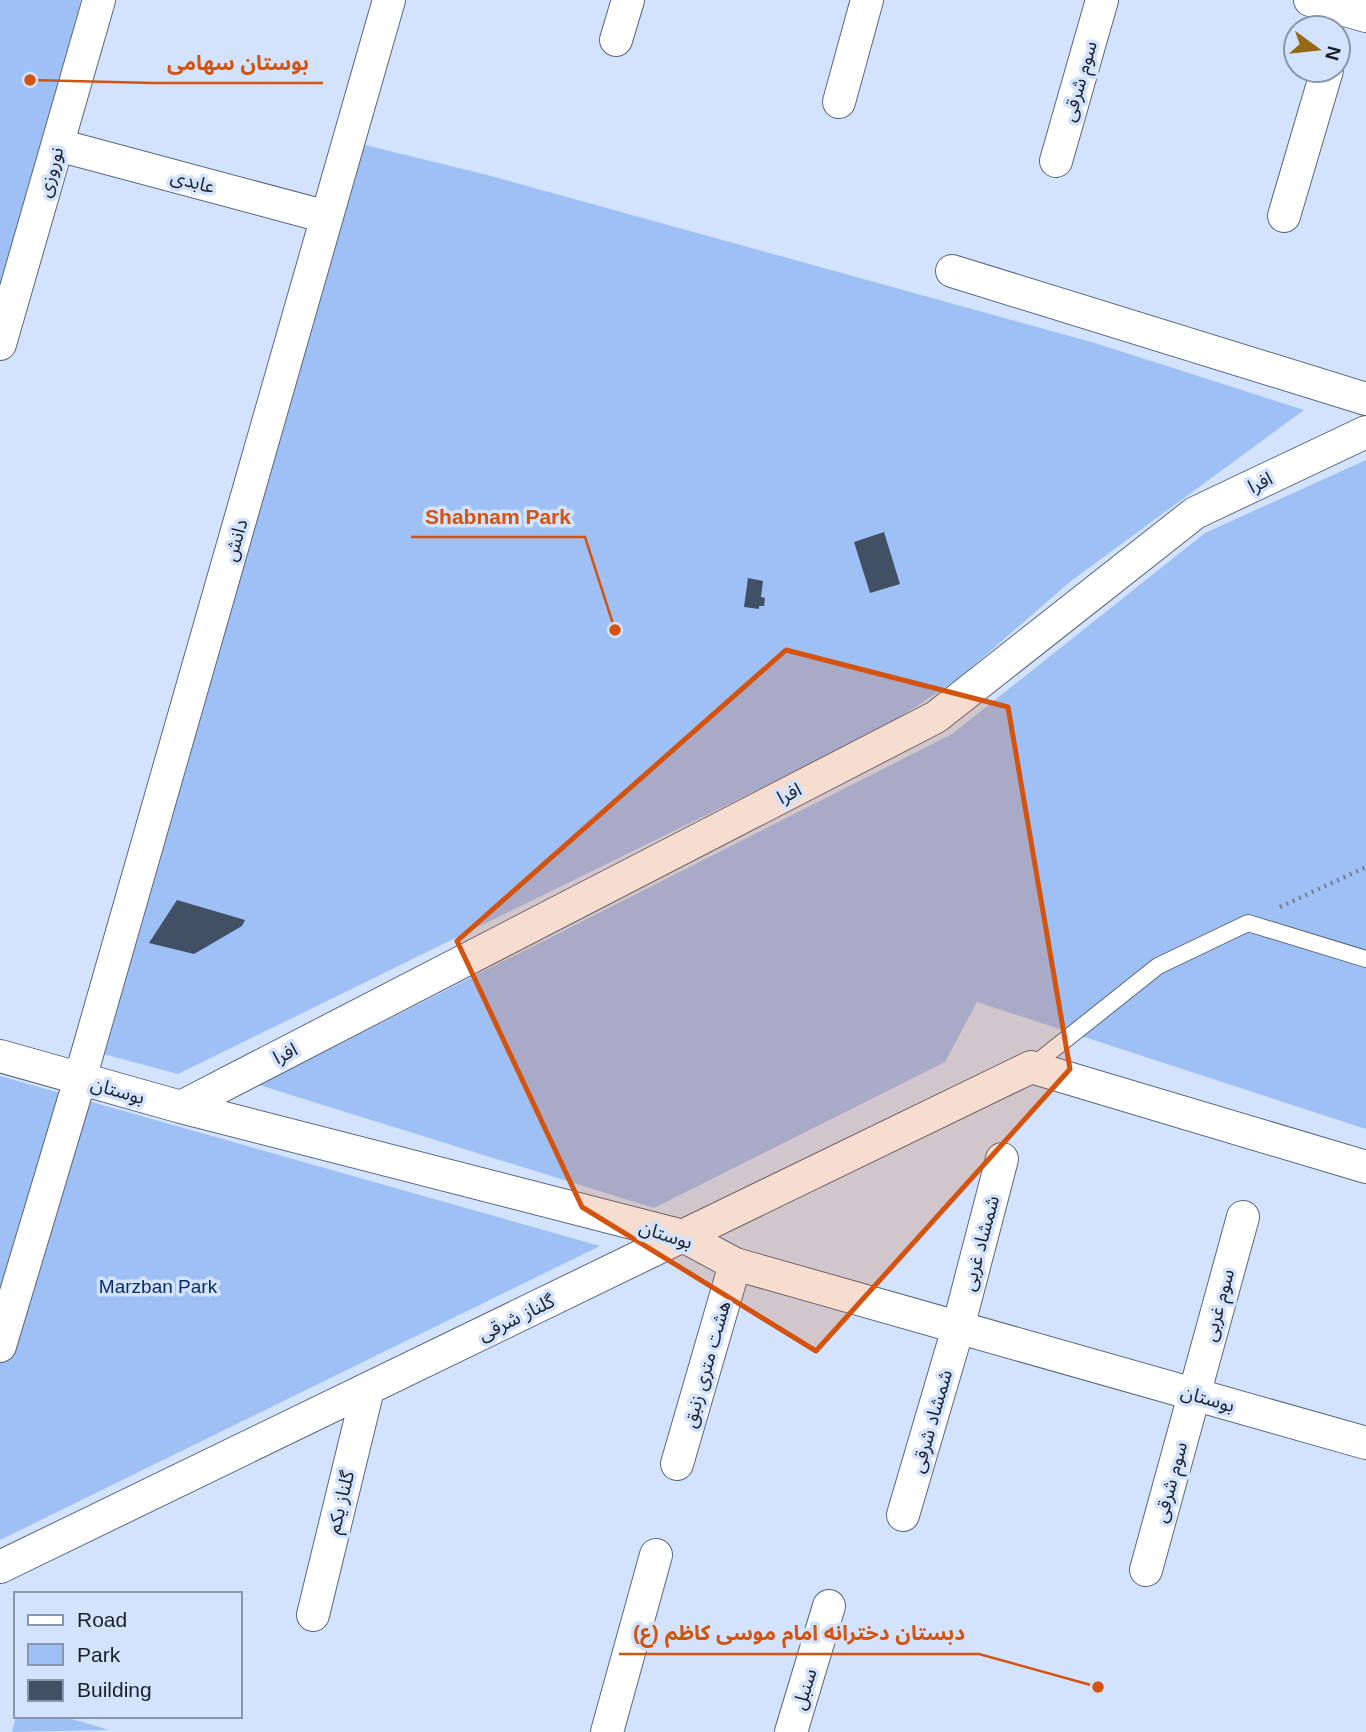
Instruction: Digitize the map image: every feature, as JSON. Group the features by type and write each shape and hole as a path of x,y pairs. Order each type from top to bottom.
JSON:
{"street":[{"name":"نوروزی","path":"0,344 99,0"},
{"name":"دانش","path":"0,1346 80,1079 388,0"},
{"path":"616,40 628,0"},
{"path":"839,102 867,0"},
{"name":"سوم شرقی","path":"1056,161 1102,0"},
{"path":"1310,0 1346,14"},
{"path":"1284,216 1323,84"},
{"name":"عابدی","path":"58,145 327,216"},
{"path":"952,271 1366,399"},
{"name":"افرا","path":"181,1107 936,717 1195,513 1366,432"},
{"name":"بوستان","path":"0,1056 181,1107 683,1236 734,1264 1366,1443"},
{"path":"1031,1067 1366,1167"},
{"name":"گلناز شرقی","path":"0,1567 1031,1067"},
{"name":"شمشاد غربی","path":"958,1328 1002,1159"},
{"name":"سوم غربی","path":"1194,1394 1242,1217"},
{"name":"هشت متری زنبق","path":"677,1464 734,1264"},
{"name":"شمشاد شرقی","path":"903,1515 958,1328"},
{"name":"گلناز یکم","path":"313,1615 368,1389"},
{"name":"سوم شرقی","path":"1146,1570 1194,1394"},
{"path":"607,1732 656,1555"},
{"name":"سنبل","path":"791,1732 829,1606"}],"lane":[{"path":"1031,1067 1158,967 1248,923 1366,959"}],"path":[{"path":"1248,923 1366,867"}],"highlighted area":[{"path":"786,650 1008,707 1070,1069 816,1351 582,1207 457,941"}],"green space":[{"path":"0,0 81,0 40,161 0,300"},
{"path":"357,143 491,176 1095,343 1304,410 1071,581 957,680 878,731 178,1074 92,1051"},
{"path":"1366,460 1366,1129 977,1002 945,1062 654,1208 259,1085 952,734 1205,533"},
{"name":"Marzban Park","path":"0,1076 600,1246 0,1540"},
{"path":"16,1718 69,1718 109,1730 12,1732"}],"building":[{"path":"884,532 900,584 870,593 854,542"},
{"path":"748,578 763,581 761,597 765,598 764,606 759,606 759,609 744,607"},
{"path":"177,900 245,920 242,926 194,954 149,943"}],"place":[{"name":"بوستان سهامی","path":"30,80"},
{"name":"Shabnam Park","path":"615,630"},
{"name":"دبستان دخترانه امام موسی کاظم (ع)","path":"1098,1687"}]}
